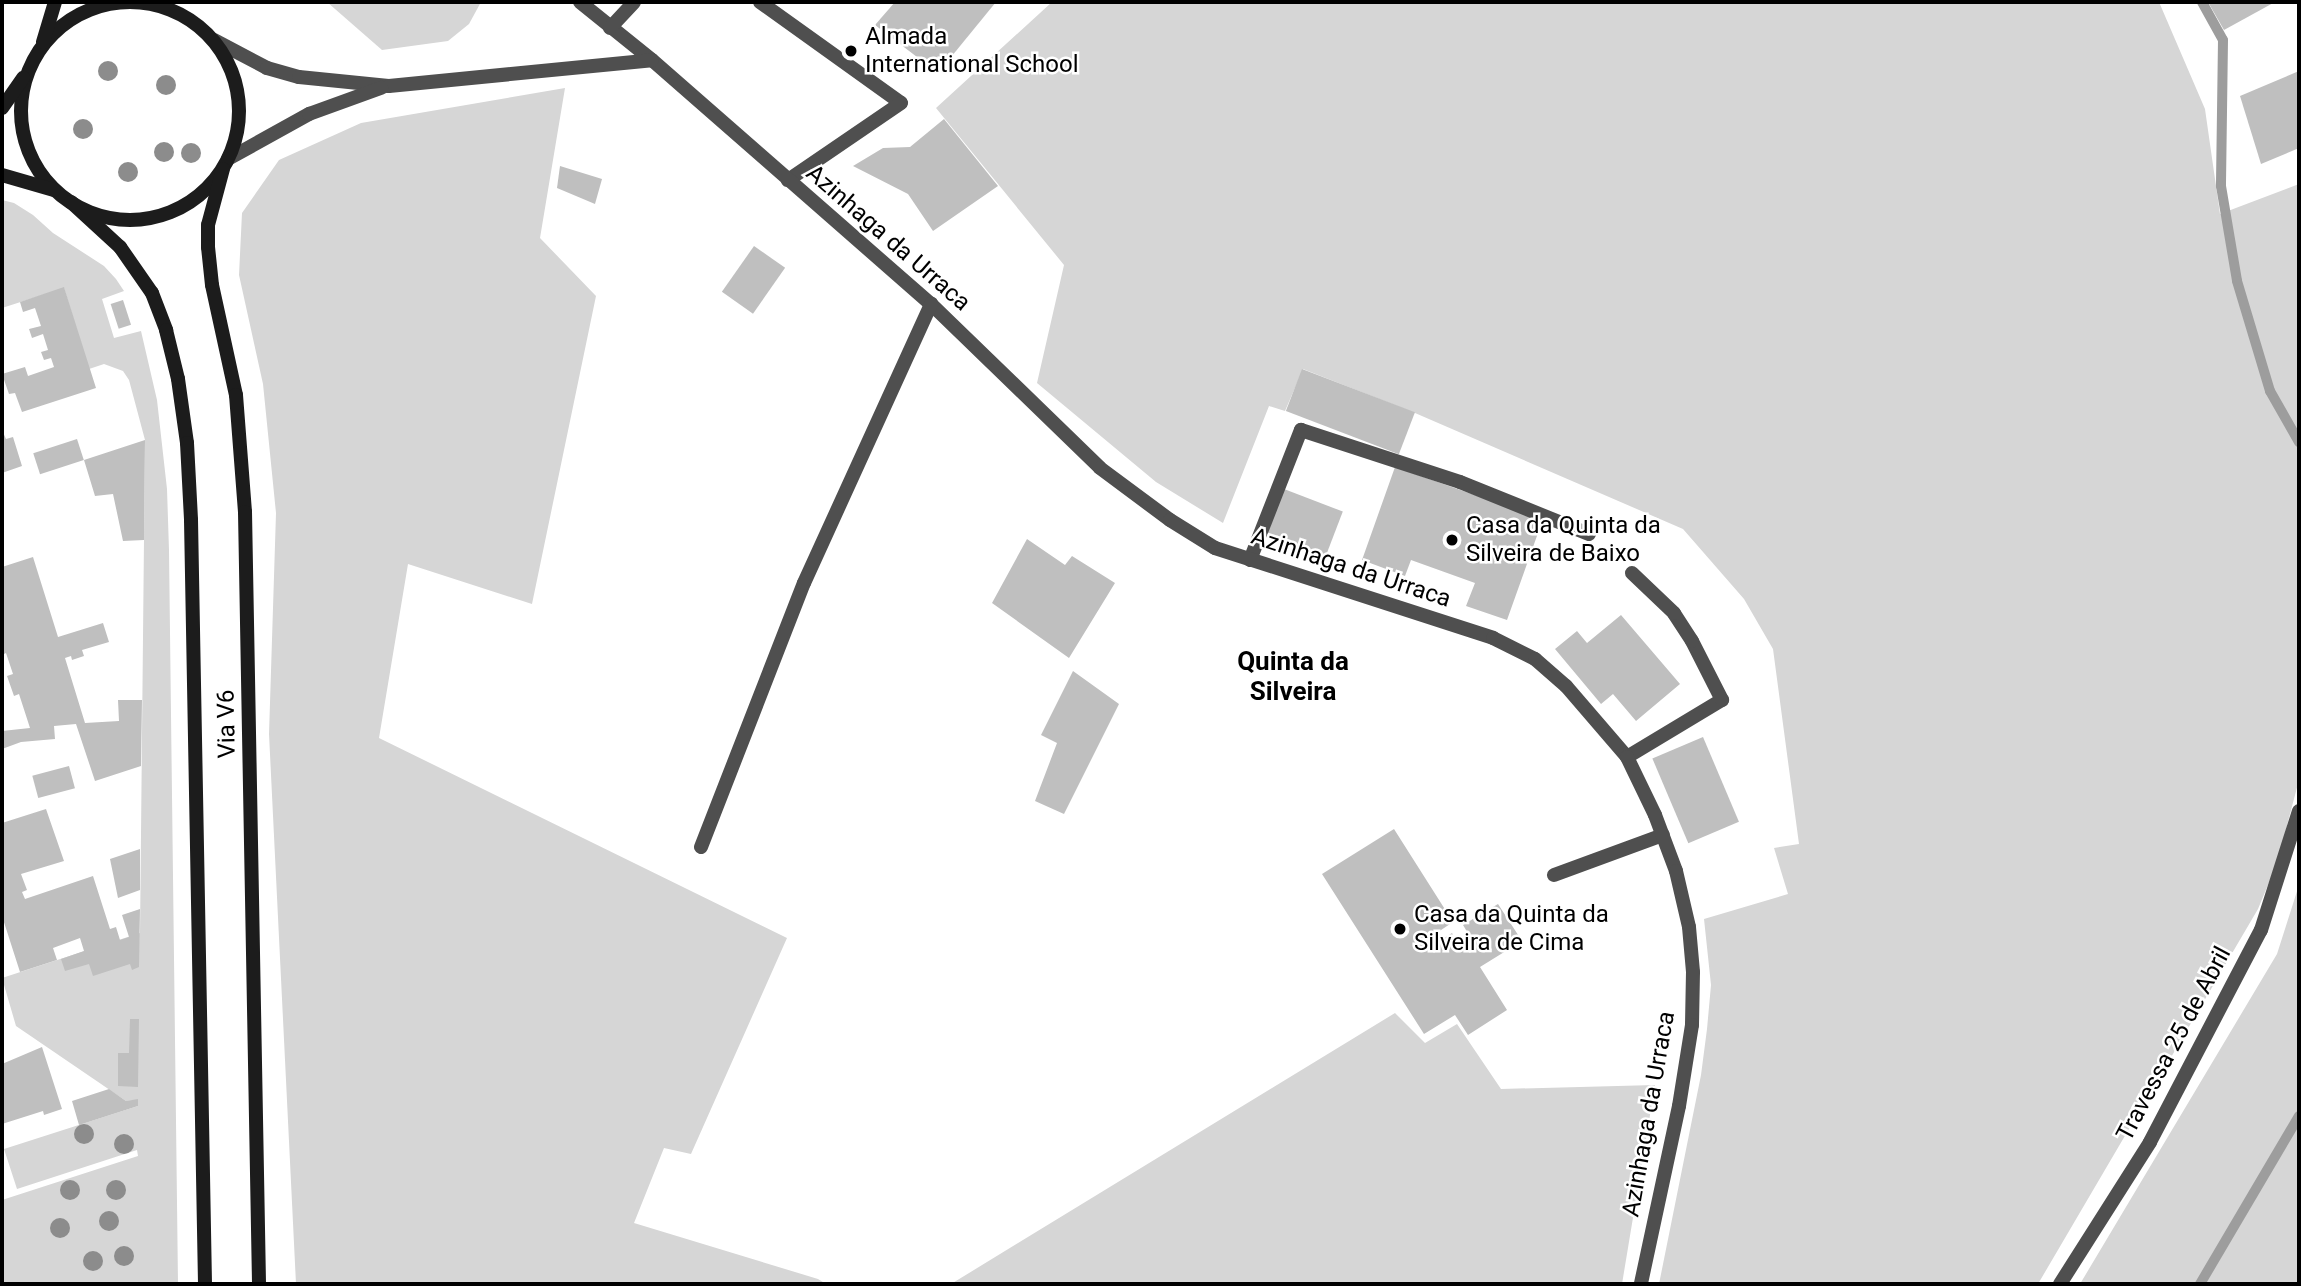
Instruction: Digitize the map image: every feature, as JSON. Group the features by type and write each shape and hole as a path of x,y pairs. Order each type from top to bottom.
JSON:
{"main road":[{"path":"2,108 40,50 55,2"},
{"path":"40,50 63,25 80,15 122,2 156,5 173,10 196,24"},
{"path":"32,66 22,102 24,134 36,164 58,192 93,213 120,218 162,215 192,200 225,164 237,135 238,94 231,69 214,40 173,2"},
{"name":"Via V6","path":"225,164 208,225 208,247 212,285 236,394 245,512 259,1284"},
{"path":"2,175 58,192"},
{"name":"Via V6","path":"71,202 120,247 152,293 166,330 178,379 187,443 191,520 205,1284"}],"street":[{"name":"Azinhaga da Urraca","path":"580,2 652,60 931,304 1100,468 1170,520 1214,548 1493,638 1535,659 1566,686 1627,757 1663,835 1676,871 1689,927 1692,1025 1679,1106 1641,1284"},
{"path":"610,27 634,2"},
{"path":"760,2 901,103 788,180"},
{"path":"214,40 267,68 299,77 389,86 652,60"},
{"path":"225,164 309,114 389,86"},
{"path":"701,847 804,583 931,304"},
{"path":"1250,560 1301,430 1461,482 1589,534"},
{"path":"1627,757 1722,700 1692,641 1674,613 1632,573"},
{"name":"Travessa 25 de Abril","path":"2060,1284 2150,1142 2261,930 2299,811"},
{"path":"1554,875 1663,835"}],"shaded area":[{"path":"327,2 481,2 469,24 448,41 382,50"},
{"path":"1052,2 2159,2 2205,109 2220,214 2299,184 2299,780 2277,863 2258,909 2038,1284 1659,1284 1701,1075 1707,1029 1711,985 1704,919 1788,894 1774,848 1799,844 1773,649 1744,599 1683,529 1415,413 1303,369 1285,411 1269,406 1223,523 1156,482 1037,383 1064,265 936,108"},
{"path":"565,88 540,238 596,296 532,604 408,564 379,738 787,938 691,1154 664,1148 634,1223 818,1279 826,1284 296,1284 269,734 276,513 263,384 239,275 242,213 279,160 361,123"},
{"path":"2,200 14,203 33,215 53,233 104,266 116,279 124,291 102,299 114,338 141,331 157,400 167,489 169,550 178,1284 2,1284 2,1200 138,1156 137,1150 17,1189 4,1149 138,1106 138,1100 126,1101 16,1026 2,978 140,933 145,440 129,380 123,371 104,364 89,369 64,288 2,308"},
{"path":"2299,885 2299,1284 2080,1284 2277,954"},
{"path":"1395,1013 1425,1043 1457,1024 1501,1089 1655,1085 1622,1284 951,1284"}],"building":[{"path":"895,2 996,2 938,73 875,25"},
{"path":"2208,2 2275,2 2224,30"},
{"path":"2299,71 2299,148 2261,164 2240,96"},
{"path":"944,119 998,186 933,231 908,194 853,166 883,148 910,147"},
{"path":"560,166 602,179 595,204 557,188"},
{"path":"754,246 785,268 753,314 722,292"},
{"path":"64,287 96,388 22,412 15,393 9,394 2,374 25,367 28,376 54,367 51,358 44,360 41,352 48,350 43,334 32,338 29,329 41,326 35,308 23,312 20,302"},
{"path":"123,300 131,325 119,329 111,304"},
{"path":"1302,369 1415,412 1399,454 1286,411"},
{"path":"2,430 6,439 13,437 22,466 2,473"},
{"path":"77,439 84,460 40,474 33,453"},
{"path":"145,440 144,540 123,541 113,494 95,496 84,460"},
{"name":"Casa da Quinta da Silveira de Baixo","path":"1395,467 1543,519 1507,620 1466,606 1475,583 1411,560 1405,576 1362,560"},
{"path":"1284,489 1343,512 1326,555 1267,533"},
{"path":"1027,539 1065,565 1072,556 1115,583 1069,658 992,603"},
{"path":"33,557 58,637 103,623 109,642 82,650 84,656 72,660 71,656 65,658 85,723 119,721 118,700 142,700 141,766 95,781 76,724 54,726 55,739 21,742 2,749 2,731 30,728 19,694 14,696 7,676 13,674 6,653 2,655 2,567"},
{"path":"1621,615 1680,684 1636,721 1613,694 1601,704 1555,649 1577,631 1587,643"},
{"path":"1073,671 1119,704 1064,814 1035,801 1057,743 1041,735"},
{"path":"1703,737 1739,822 1688,843 1652,758"},
{"path":"69,766 75,788 38,798 32,776"},
{"path":"46,809 64,861 21,874 27,890 22,892 25,899 93,876 110,929 116,927 120,940 129,937 122,915 140,909 139,967 132,970 130,964 93,976 89,964 65,971 61,959 84,951 80,938 53,948 57,960 20,972 2,916 2,823"},
{"name":"Casa da Quinta da Silveira de Cima","path":"1394,829 1453,922 1435,934 1440,941 1452,933 1458,943 1469,935 1463,925 1498,904 1522,941 1480,967 1507,1010 1468,1035 1455,1015 1424,1034 1322,874"},
{"path":"140,849 140,890 118,898 110,859"},
{"path":"130,1019 139,1019 138,1087 118,1086 118,1053 129,1053"},
{"path":"42,1047 62,1109 44,1115 43,1111 2,1124 2,1064"},
{"path":"109,1089 126,1101 138,1099 138,1106 79,1125 72,1101"}],"waterway":[{"path":"2202,2 2223,40 2221,186 2237,281 2270,391 2299,442"},
{"path":"2200,1284 2299,1116"}],"place":[{"name":"Almada International School","path":"851,51"},
{"name":"Casa da Quinta da Silveira de Baixo","path":"1452,540"},
{"name":"Casa da Quinta da Silveira de Cima","path":"1400,929"}],"district":[{"name":"Quinta da Silveira","path":"1293,677"}]}
